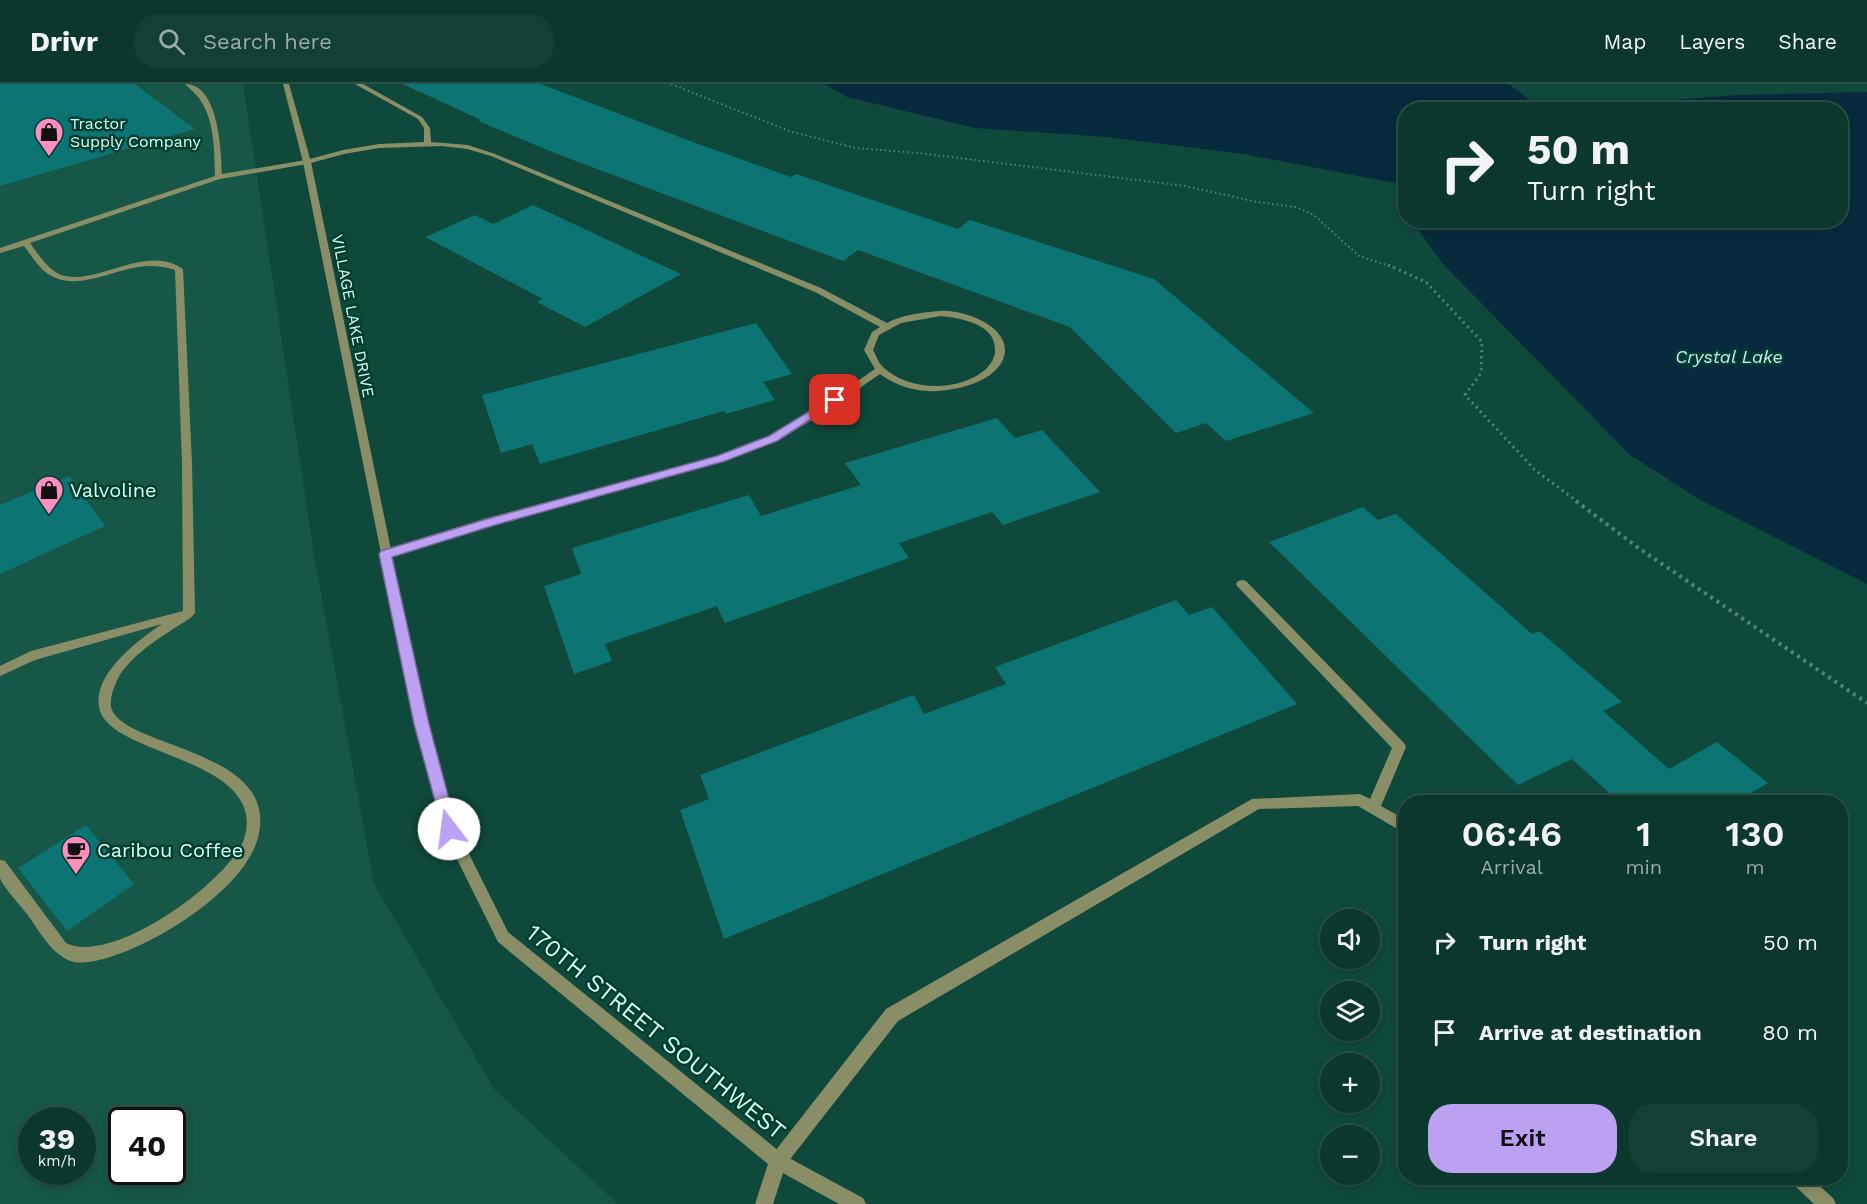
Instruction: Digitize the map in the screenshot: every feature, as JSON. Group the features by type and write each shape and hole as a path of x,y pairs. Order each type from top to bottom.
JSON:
{"street":[{"path":"188,84 197,90 213,116 219,177"},
{"name":"VILLAGE LAKE DRIVE","path":"286,84 307,162 385,554"},
{"path":"358,84 420,118 427,128 428,144"},
{"path":"0,251 219,177 307,162 379,146 428,144 468,147 493,155 818,290 885,326"},
{"path":"26,243 50,273 66,278 86,277 139,264 164,263 179,269 187,463 189,613"},
{"path":"941,313 962,316 981,324 994,334 1001,348 999,361 988,373 971,382 948,388 916,387 895,381 878,371 869,359 868,346 877,330 912,315 941,313"},
{"path":"385,554 502,518 721,459 773,439 819,412 878,371"},
{"name":"170TH STREET SOUTHWEST","path":"385,554 422,724 449,829 503,937 778,1161 764,1204"},
{"path":"1242,584 1399,747 1373,808"},
{"path":"0,671 31,656 189,613"},
{"path":"0,866 61,948 76,955 103,953 129,945 155,931 211,891 234,869 250,841 255,817 246,796 227,775 208,763 140,737 115,724 105,708 107,689 119,669 141,644 189,613"},
{"path":"857,1204 778,1161 892,1015 1257,803 1360,800 1398,823"},
{"path":"1807,1185 1827,1204"}],"path":[{"path":"671,84 789,131 855,148 919,153 1185,186 1257,202 1296,207 1314,216 1359,256 1394,267 1426,282 1482,342 1481,373 1465,394 1535,470 1640,549 1867,703"}],"shaded area":[{"path":"0,84 243,84 315,561 374,884 494,1089 618,1204 0,1204"}],"water":[{"path":"824,84 1509,84 1533,102 1398,102 1398,184 1244,154 1106,137 975,128 847,97"},
{"name":"Crystal Lake","path":"1867,92 1867,584 1697,498 1629,454 1443,264 1417,228 1848,228 1848,102 1643,102 1738,95"}],"building":[{"name":"Tractor Supply Company","path":"0,84 135,84 195,129 0,186"},
{"path":"403,84 541,84 791,177 796,174 958,229 970,220 1154,279 1314,413 1226,441 1206,423 1176,433 1070,327 858,250 843,261 557,154 478,121 481,120"},
{"path":"533,205 681,274 585,327 537,302 543,299 425,237 475,215 493,224"},
{"path":"756,323 792,374 763,382 775,400 726,414 724,411 540,464 532,444 501,453 482,395"},
{"path":"997,418 1015,438 1042,430 1100,492 1003,525 992,512 899,543 909,558 725,623 717,606 605,644 612,661 574,674 544,586 581,574 572,548 749,495 761,516 861,485 845,463"},
{"name":"Valvoline","path":"69,476 105,526 0,574 0,505"},
{"path":"1363,507 1378,520 1396,514 1532,634 1539,631 1622,702 1603,711 1669,769 1717,742 1768,783 1747,795 1612,795 1572,759 1518,785 1269,542"},
{"path":"1176,600 1189,615 1212,607 1297,704 724,939 680,810 709,799 700,775 914,695 924,714 1006,684 995,667"},
{"name":"Caribou Coffee","path":"86,825 134,884 67,931 18,868"}],"place":[{"name":"Tractor Supply Company","path":"49,158"},
{"name":"Valvoline","path":"49,516"},
{"name":"Caribou Coffee","path":"76,876"}],"route":[{"path":"449,829 422,724 385,554 611,488 721,459 773,439 835,400"}]}
